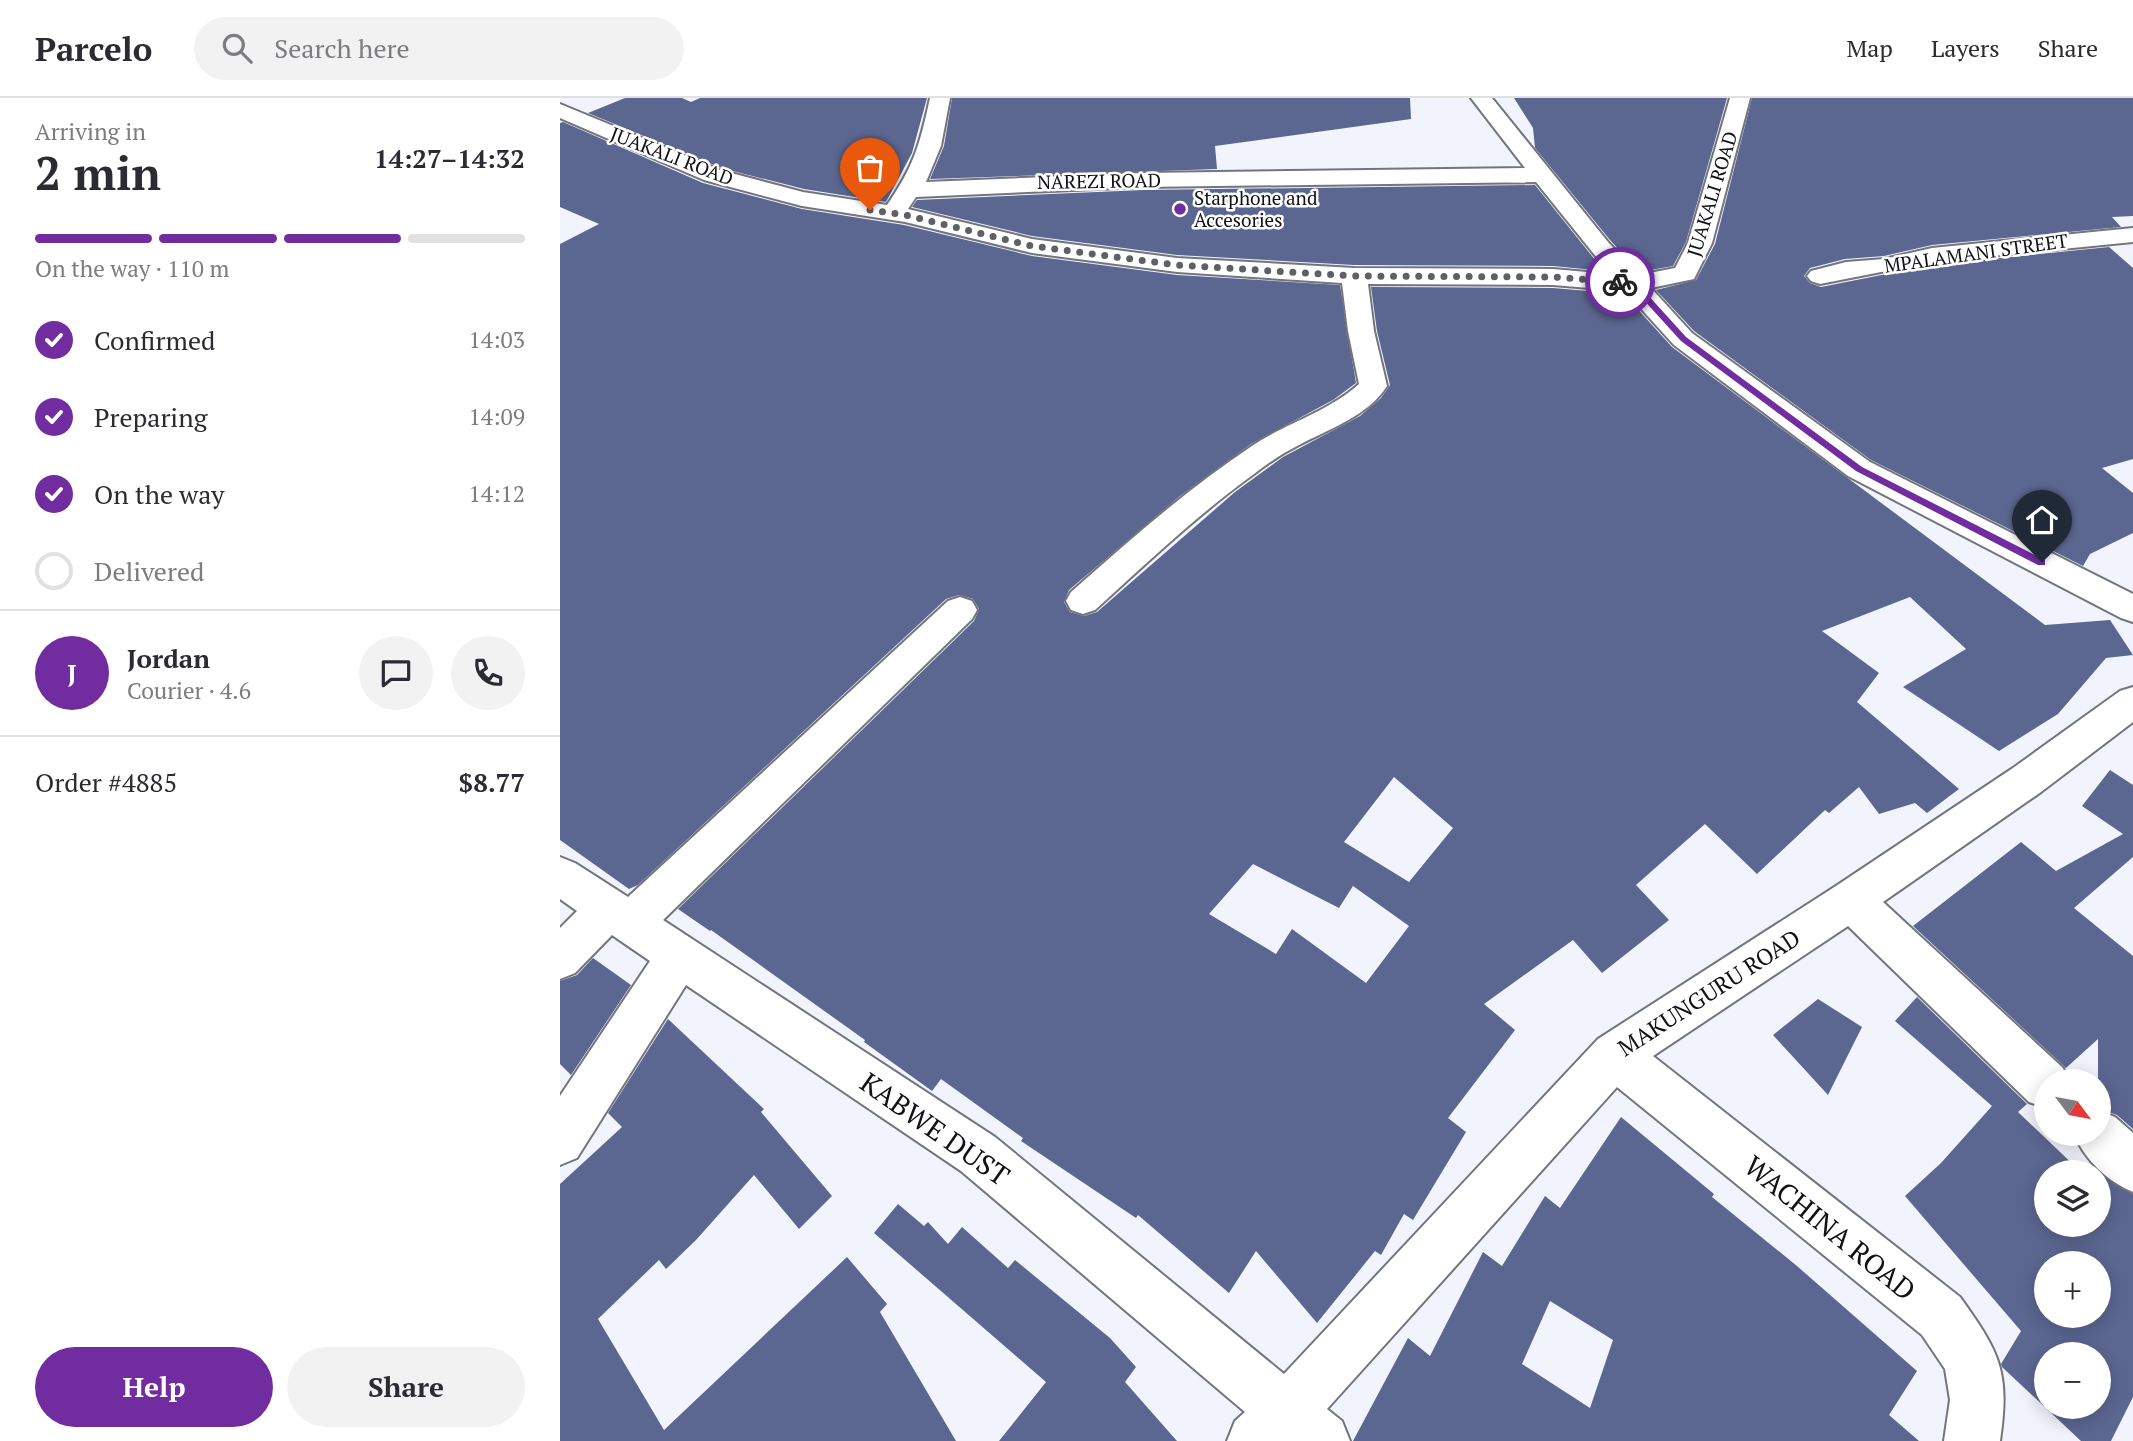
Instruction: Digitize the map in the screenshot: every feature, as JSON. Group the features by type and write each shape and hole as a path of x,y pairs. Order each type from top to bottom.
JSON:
{"street":[{"path":"893,213 917,179 930,146 940,98"},
{"path":"1481,98 1599,247 1683,339 1859,469 2133,609"},
{"name":"JUAKALI ROAD","path":"562,113 712,175 802,199 893,213 1032,246 1177,265 1354,276 1553,277 1633,284 1685,274 1700,243 1740,98"},
{"path":"562,113 592,103"},
{"name":"NAREZI ROAD","path":"909,190 1048,182 1543,175"},
{"name":"MPALAMANI STREET","path":"1820,276 1932,255 2133,235"},
{"path":"1083,601 1156,537 1264,452 1342,411 1373,386 1361,331 1354,276"},
{"path":"560,958 620,915 960,610"},
{"name":"MAKUNGURU ROAD","path":"1288,1432 1614,1055 1851,900 2027,779 2133,702"},
{"name":"KABWE DUST","path":"560,876 978,1154 1288,1432"},
{"path":"1851,900 2034,1074"},
{"path":"560,1141 598,1078 679,956"},
{"name":"WACHINA ROAD","path":"1614,1055 1941,1316 1971,1359 1978,1400 1972,1441"},
{"path":"2111,1146 2133,1167"}],"building":[{"path":"625,98 682,98 691,102 700,98 927,98 912,153 886,202 804,189 721,168 588,113"},
{"path":"952,98 1410,98 1411,119 1215,146 1217,169 930,179 944,146"},
{"path":"1514,98 1727,98 1686,242 1673,266 1640,272 1610,240 1535,148 1533,128"},
{"path":"1752,98 2133,98 2133,216 2112,217 2121,227 1932,245 1884,256 1845,259 1810,268 1804,276 1810,283 1821,287 1932,265 2109,247 2133,268 2133,459 2102,468 2133,493 2133,533 2090,554 2083,566 1871,460 1694,331 1656,290 1696,280 1715,244"},
{"path":"560,123 703,183 802,209 904,225 1032,256 1177,275 1340,285 1356,383 1333,400 1251,444 1180,496 1069,590 1064,602 1070,612 1084,616 1097,612 1235,492 1283,457 1360,416 1381,398 1390,385 1377,331 1371,287 1553,288 1624,294 1672,347 2045,625 2110,620 2133,655 2106,658 2058,714 1999,751 1903,687 1966,649 1910,597 1822,631 1879,673 1857,702 1959,789 1927,813 1915,803 1879,814 1859,787 1829,813 1825,810 1757,874 1705,824 1636,885 1669,920 1602,973 1573,940 1484,1004 1515,1030 1448,1118 1466,1132 1413,1220 1404,1214 1381,1255 1375,1251 1317,1323 1256,1251 1229,1293 1138,1215 1136,1218 1021,1141 1023,1138 941,1079 932,1091 864,1042 865,1040 678,909 974,621 979,609 973,599 959,595 946,599 638,885 629,889 560,840 560,244 599,224 560,207","holes":["1394,777 1453,828 1409,882 1344,842","1253,864 1339,908 1353,886 1409,926 1366,983 1292,929 1276,954 1209,914"]},
{"path":"1535,185 1604,271 1553,266 1354,265 1177,255 1032,236 912,207 917,200 1143,190"},
{"path":"2110,770 2133,785 2133,857 2074,908 2133,956 2133,1129 2111,1113 2111,1069 2098,1069 2098,1039 2066,1068 1913,926 2021,842 2056,871 2123,834 2082,806"},
{"path":"593,958 631,985 571,1075 560,1064 560,981 577,975"},
{"path":"1917,997 2027,1104 2018,1112 2034,1127 2034,1146 2054,1146 2068,1160 2034,1160 2034,1237 2111,1237 2111,1180 2133,1194 2133,1397 2111,1441 2081,1441 2058,1419 2111,1419 2111,1342 2034,1342 2034,1397 2001,1364 2021,1331 1905,1196 1941,1163 1992,1106 1895,1021"},
{"path":"1818,999 1862,1027 1828,1095 1773,1035"},
{"path":"668,1019 764,1109 761,1112 832,1196 799,1229 754,1175 666,1269 659,1260 598,1319 664,1430 847,1257 887,1304 880,1312 956,1441 560,1441 560,1184 622,1127 608,1113"},
{"path":"1621,1117 1714,1194 1712,1197 1797,1266 1917,1371 1889,1415 1919,1441 1353,1441 1408,1338 1430,1356 1483,1252 1502,1266 1545,1196 1560,1208","holes":["1550,1301 1613,1340 1590,1408 1522,1364"]},
{"path":"898,1204 924,1226 928,1222 948,1244 962,1227 1008,1268 1015,1260 1110,1338 1136,1367 1125,1382 1177,1441 999,1441 1046,1382 874,1233"}],"way so far":[{"path":"870,210 905,215 1032,246 1177,265 1354,276 1553,277 1620,282"}],"place":[{"name":"Starphone and Accesories","path":"1180,209"}],"route":[{"path":"1620,282 1633,284 1683,339 1859,469 2042,562"}]}
